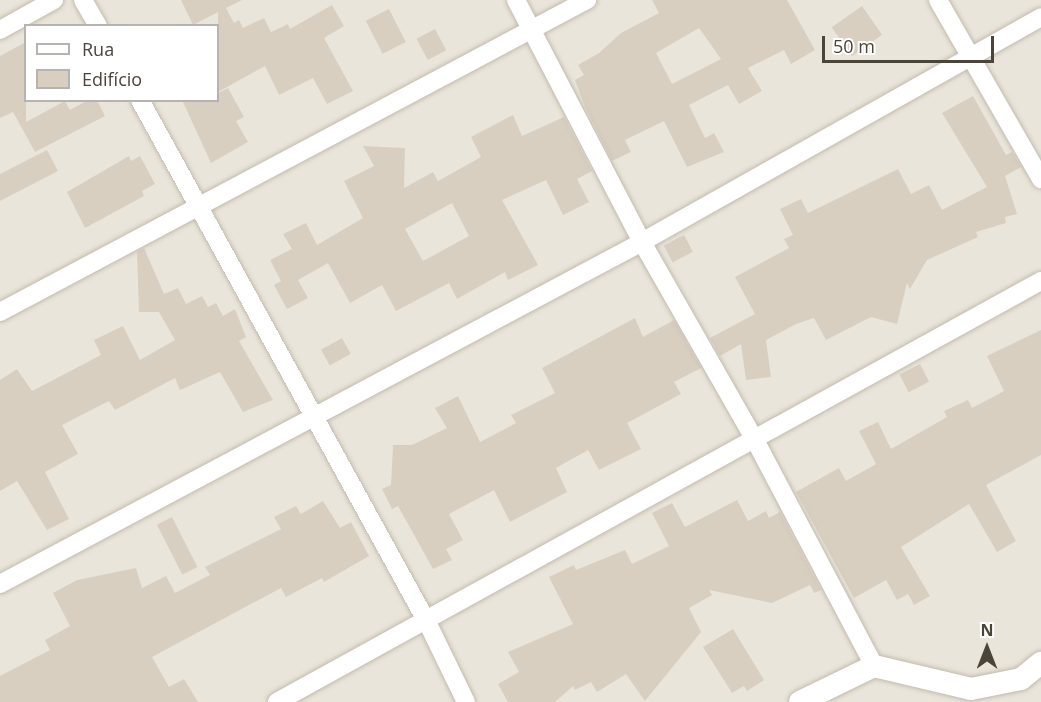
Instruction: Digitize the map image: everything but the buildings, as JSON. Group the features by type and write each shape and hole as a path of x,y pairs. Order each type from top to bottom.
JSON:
{"street":[{"path":"0,30 54,0"},
{"path":"83,0 97,24"},
{"path":"516,0 642,242 756,441 874,666"},
{"path":"0,312 533,31 587,0"},
{"path":"938,0 1041,179"},
{"path":"0,584 642,242 1041,18"},
{"path":"141,102 313,419 427,622 466,702"},
{"path":"277,702 756,441 1041,281"},
{"path":"800,702 874,666 975,696 1021,679 1041,663"}],"shaded area":[{"path":"0,0 1041,0 1041,702 0,702"}]}
